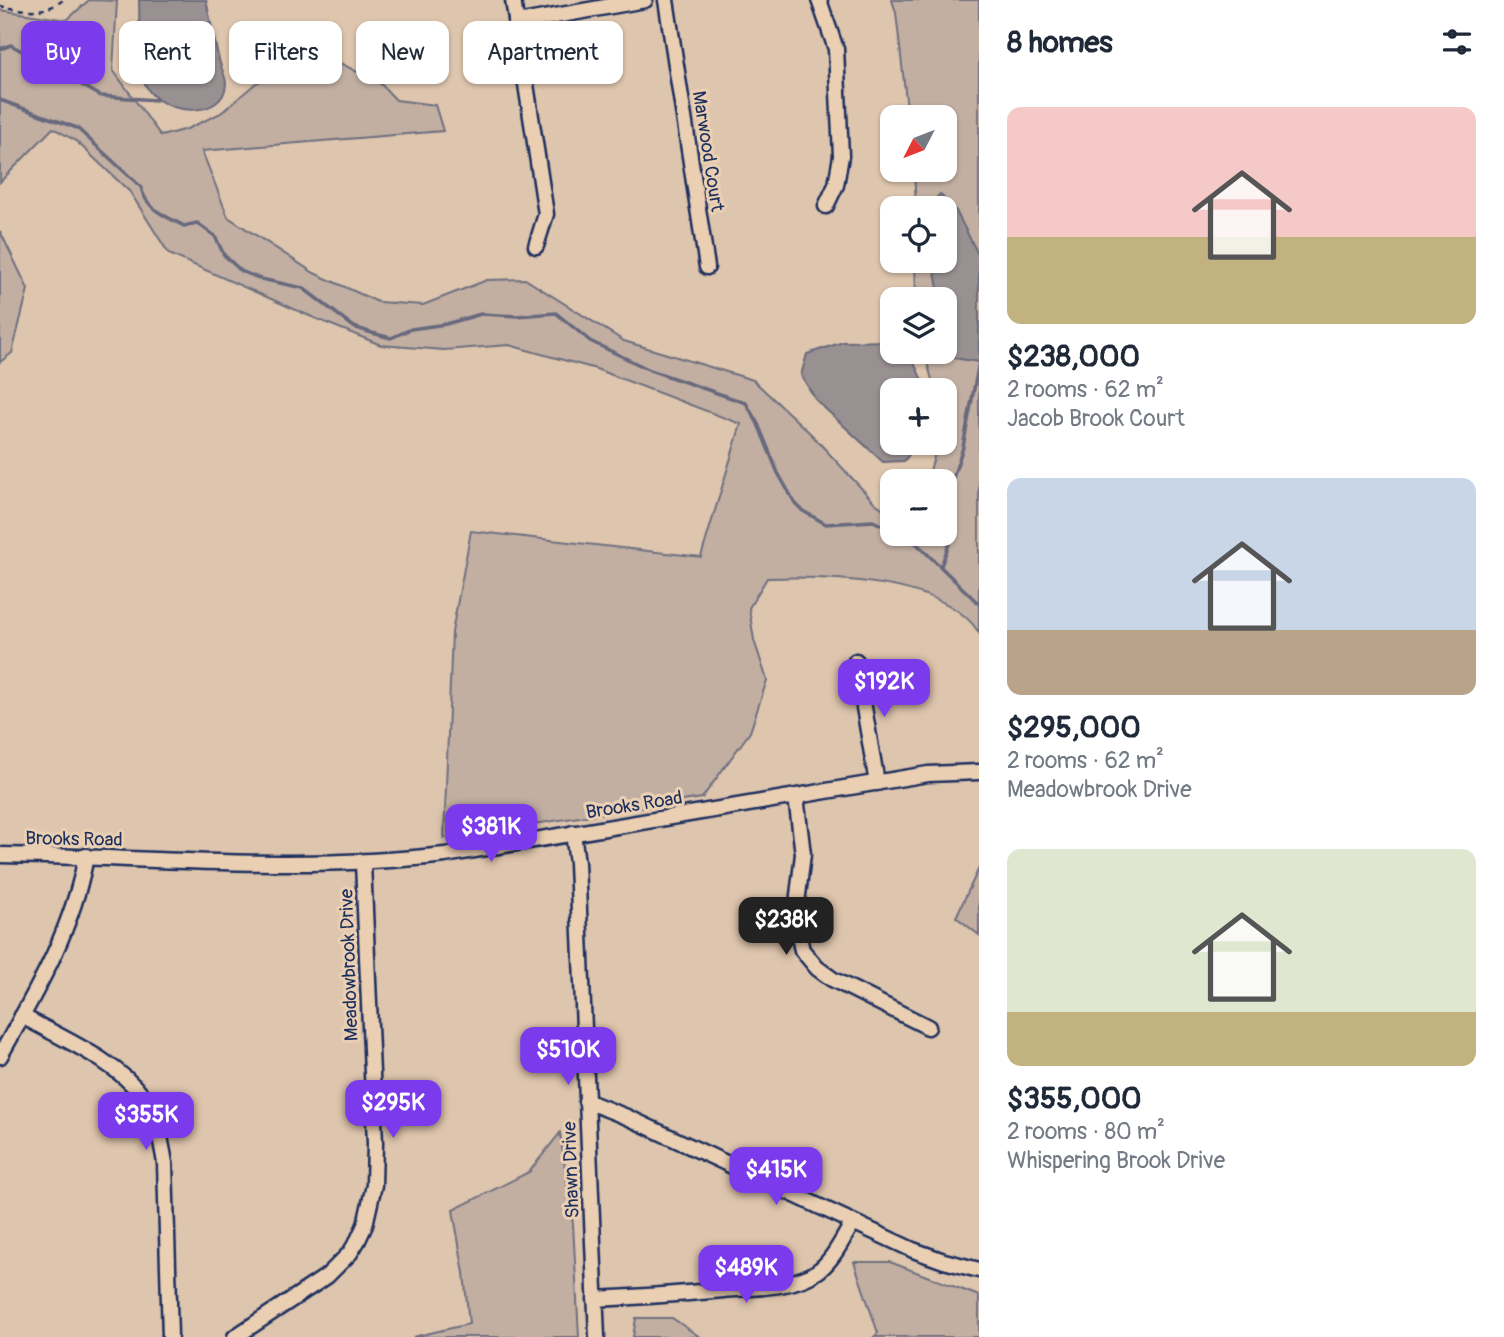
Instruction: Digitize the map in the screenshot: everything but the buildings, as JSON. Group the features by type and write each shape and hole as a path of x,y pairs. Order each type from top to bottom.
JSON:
{"street":[{"path":"513,0 516,21"},
{"path":"527,21 645,0"},
{"name":"Marwood Court","path":"666,0 707,267"},
{"path":"819,0 836,49 841,156 836,185 826,206"},
{"path":"526,84 546,214 536,246"},
{"path":"856,661 877,783"},
{"name":"Brooks Road","path":"0,855 280,864 363,863 445,855 928,774 979,772"},
{"path":"796,797 803,854 795,920 802,950 817,968 832,979 928,1027"},
{"name":"Shawn Drive","path":"573,833 577,863 597,1337"},
{"path":"0,1056 60,942 81,883 86,856"},
{"name":"Meadowbrook Drive","path":"235,1337 327,1276 340,1264 358,1240 368,1214 374,1185 375,1143 363,863"},
{"path":"22,1016 118,1072 142,1096 153,1116 165,1163 170,1337"},
{"path":"586,1101 627,1117 913,1251 979,1270"},
{"path":"595,1299 652,1297 765,1286 798,1280 818,1271 830,1259 852,1224"}],"path":[{"path":"0,6 25,11 49,9 63,0"}],"shaded area":[{"path":"89,0 117,1 113,70 119,78 119,84 123,84 161,136 187,129 221,113 255,84 342,84 342,64 356,71 356,84 381,84 396,100 435,105 443,131 202,151 228,217 314,273 378,302 423,305 487,280 525,279 624,341 753,380 811,434 880,506 880,546 957,546 957,469 930,469 935,455 957,455 957,378 932,378 927,364 957,364 957,287 916,287 915,273 957,273 957,196 915,196 915,182 957,182 957,105 907,105 896,13 892,0 979,0 979,633 963,615 940,601 912,591 850,580 767,578 749,608 754,640 767,680 750,732 702,798 444,838 452,632 471,531 701,557 741,424 596,369 509,345 444,350 381,345 312,317 169,254 130,192 76,141 53,128 0,182 0,10 67,20"},
{"path":"139,0 206,0 210,21 139,21"},
{"path":"215,43 226,84 223,96 215,104 191,110 177,108 154,96 145,84 215,84"},
{"path":"957,213 979,256 979,362 957,358 957,287 938,287 935,273 957,273"},
{"path":"0,231 28,289 12,353 0,362"},
{"path":"880,341 880,364 915,364 921,378 880,378 880,455 909,455 904,461 883,462 816,400 801,375 807,354 843,342"},
{"path":"979,868 979,935 956,917"},
{"path":"560,1133 573,1224 579,1337 413,1337 469,1324 464,1273 453,1210 529,1172"},
{"path":"854,1262 890,1262 979,1296 979,1337 874,1337 878,1333"},
{"path":"636,1318 672,1318 700,1337 633,1337"}],"waterway":[{"path":"0,49 11,45 101,96 156,100"},
{"path":"0,100 77,128 141,187 152,207 184,226 197,223 215,236 224,255 241,271 261,279 303,288 354,327 391,338 411,329 446,324 481,314 517,316 556,313 590,341 650,370 746,403 758,424 778,473 795,503 803,511 826,524 873,521 880,524"},
{"path":"941,566 949,544 951,484 963,447 979,362"},
{"path":"919,546 979,604"}]}
